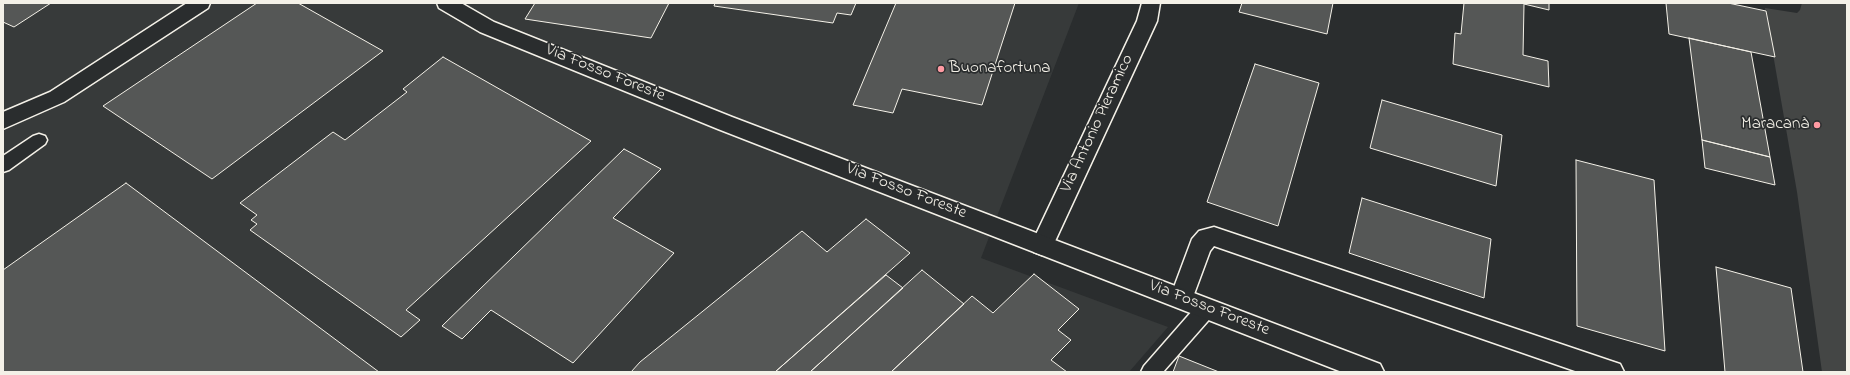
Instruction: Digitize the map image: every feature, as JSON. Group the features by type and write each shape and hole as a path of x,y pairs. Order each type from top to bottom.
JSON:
{"main road":[{"path":"3,121 57,96 201,3"},
{"name":"Via Fosso Foreste","path":"446,3 487,26 531,45 733,126 1371,372"},
{"name":"Via Antonio Pieramico","path":"1042,245 1147,21 1151,3"},
{"path":"1182,298 1200,246 1207,238 1214,236 1610,372"}],"lane":[{"path":"3,165 39,140"},
{"path":"1150,372 1207,308"}],"shaded area":[{"path":"3,3 1079,3 981,258 1168,327 1129,372 3,372"},
{"name":"Maracanà","path":"1802,3 1847,3 1847,372 1822,372 1797,192 1765,8 1797,13 1800,10"}],"building":[{"path":"3,3 51,3 14,27 3,22"},
{"path":"257,3 298,3 383,51 212,179 103,106"},
{"path":"535,3 669,3 651,38 525,19"},
{"path":"715,3 856,3 851,15 837,13 833,23 714,6"},
{"path":"896,3 1015,3 982,105 902,89 893,113 853,105"},
{"path":"1242,3 1333,3 1327,34 1239,12"},
{"path":"1464,3 1549,3 1549,10 1524,4 1523,55 1548,61 1549,87 1453,64 1455,33 1461,34"},
{"path":"1666,3 1728,3 1766,11 1775,57 1669,34"},
{"path":"1689,38 1751,52 1770,157 1702,140"},
{"path":"443,57 591,141 406,310 420,320 401,337 250,230 257,224 251,220 257,215 240,203 333,132 345,140 407,92 403,89"},
{"path":"1255,64 1319,83 1278,226 1207,202"},
{"path":"1382,100 1502,135 1496,186 1370,148"},
{"path":"1702,140 1770,157 1775,185 1705,168"},
{"path":"624,149 661,169 613,218 674,253 573,363 491,310 462,339 442,326"},
{"path":"1576,160 1654,180 1665,351 1577,326"},
{"path":"126,183 379,372 3,372 3,270"},
{"path":"1362,198 1491,239 1484,298 1349,253"},
{"path":"866,219 910,253 775,372 631,372 640,362 802,231 827,252"},
{"path":"1716,267 1791,288 1803,372 1725,372"},
{"path":"922,270 964,304 891,372 810,372"},
{"path":"1034,274 1079,309 1058,330 1071,340 1051,360 1067,372 891,372 972,296 993,313"},
{"path":"886,275 903,288 810,372 775,372"},
{"path":"1179,356 1219,372 1173,372"}],"place":[{"name":"Buonafortuna","path":"941,69"},
{"name":"Maracanà","path":"1817,125"}]}
